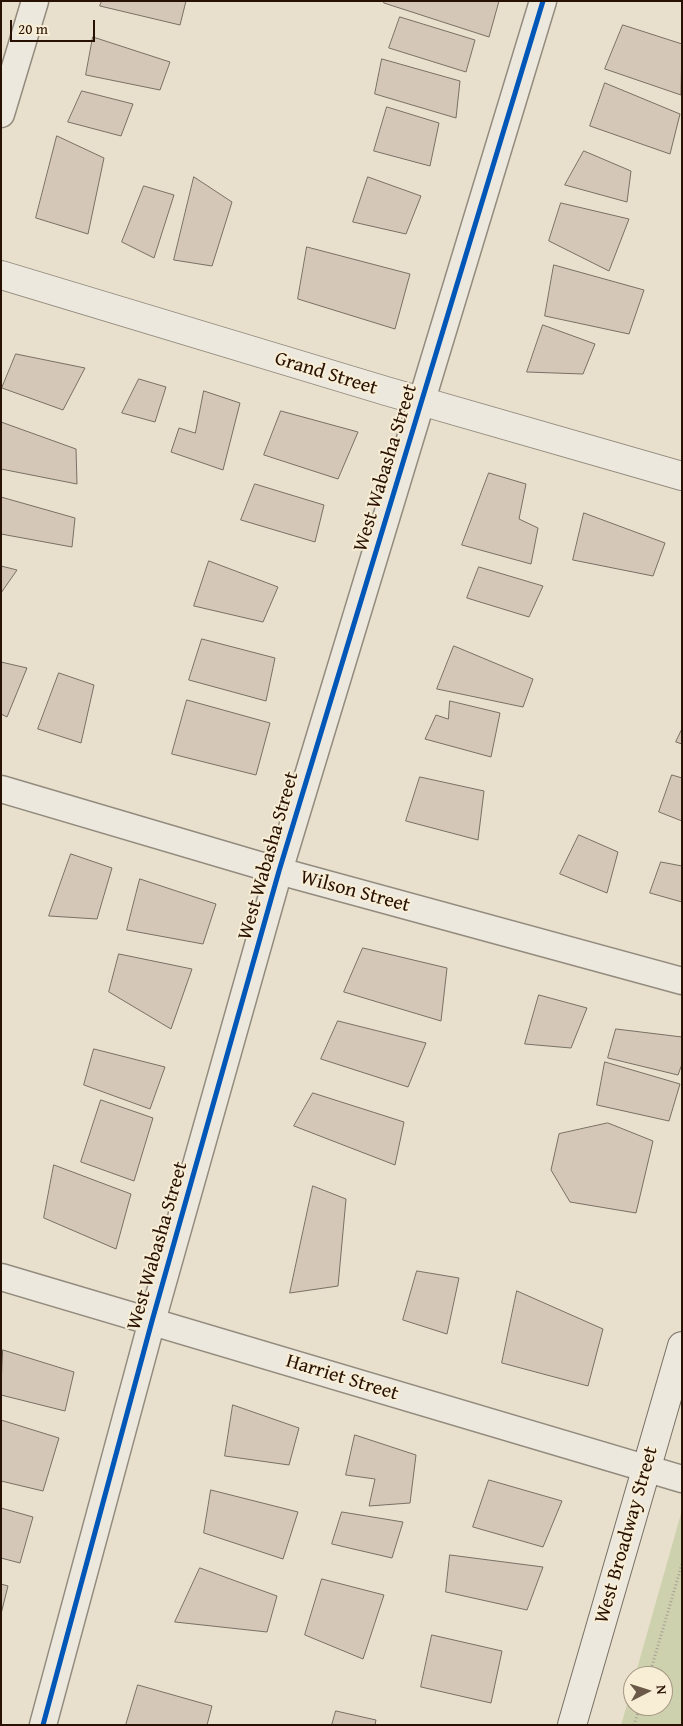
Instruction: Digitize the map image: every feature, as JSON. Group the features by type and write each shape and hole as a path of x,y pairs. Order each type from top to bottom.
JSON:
{"street":[{"path":"1,114 35,1"},
{"name":"West Wabasha Street","path":"44,1725 152,1321 279,871 543,1"},
{"name":"Grand Street","path":"1,275 422,402 489,419 682,476"},
{"name":"Wilson Street","path":"1,789 279,871 682,981"},
{"name":"Harriet Street","path":"1,1277 682,1479"},
{"name":"West Broadway Street","path":"572,1725 682,1346"}],"path":[{"path":"652,1666 682,1564"}],"green space":[{"path":"682,1510 682,1725 621,1725 624,1716 673,1716 673,1666 638,1666"}],"building":[{"path":"102,1 186,1 180,25 100,6"},
{"path":"384,1 499,1 489,37 384,3"},
{"path":"400,17 475,40 466,72 389,48"},
{"path":"623,25 682,44 681,95 605,69"},
{"path":"93,37 170,62 160,90 86,75"},
{"path":"382,59 460,81 456,118 375,94"},
{"path":"605,83 680,114 670,154 590,126"},
{"path":"82,91 133,104 121,136 68,122"},
{"path":"387,107 439,123 430,166 374,151"},
{"path":"57,136 104,158 88,234 36,218"},
{"path":"584,151 631,171 627,202 565,185"},
{"path":"194,177 232,202 212,266 174,260"},
{"path":"368,177 421,196 406,234 353,222"},
{"path":"144,186 174,195 154,258 122,242"},
{"path":"561,203 629,219 609,271 549,241"},
{"path":"307,247 410,274 395,329 298,299"},
{"path":"554,265 644,290 629,334 545,316"},
{"path":"543,325 595,344 583,374 527,372"},
{"path":"16,354 85,368 63,410 2,388"},
{"path":"139,379 166,387 155,422 122,413"},
{"path":"204,391 240,403 223,470 171,452 179,428 195,433"},
{"path":"281,411 358,432 338,479 264,455"},
{"path":"1,422 76,449 77,484 1,469"},
{"path":"489,473 526,484 519,519 538,528 531,564 462,545"},
{"path":"255,484 324,505 315,542 241,520"},
{"path":"1,497 75,518 72,547 1,534"},
{"path":"584,513 665,543 653,576 573,560"},
{"path":"209,561 278,587 263,622 194,606"},
{"path":"1,566 17,570 1,593"},
{"path":"479,567 543,586 529,617 467,598"},
{"path":"202,639 275,658 266,701 189,680"},
{"path":"454,646 533,679 523,707 437,689"},
{"path":"1,662 27,668 7,717 1,714"},
{"path":"59,673 94,685 81,743 38,729"},
{"path":"187,700 270,723 256,775 172,754"},
{"path":"450,701 500,713 491,757 425,739 436,715 448,719"},
{"path":"682,729 682,744 676,742"},
{"path":"672,775 682,778 682,821 659,812"},
{"path":"420,777 484,791 478,840 406,821"},
{"path":"579,835 618,852 607,893 560,874"},
{"path":"71,854 112,868 97,919 49,916"},
{"path":"661,862 682,866 682,902 650,893"},
{"path":"140,879 216,904 203,944 127,930"},
{"path":"363,948 447,968 441,1021 344,992"},
{"path":"119,954 192,969 171,1029 109,992"},
{"path":"539,995 587,1008 571,1048 525,1044"},
{"path":"338,1021 426,1043 408,1087 321,1059"},
{"path":"616,1029 682,1037 682,1064 678,1075 608,1058"},
{"path":"94,1049 165,1067 150,1109 84,1085"},
{"path":"605,1062 680,1084 669,1121 597,1105"},
{"path":"313,1093 404,1122 395,1165 294,1126"},
{"path":"101,1100 153,1118 134,1181 81,1162"},
{"path":"608,1123 653,1141 636,1213 570,1202 551,1170 559,1134"},
{"path":"54,1165 131,1194 116,1249 44,1218"},
{"path":"313,1186 346,1199 338,1286 290,1293"},
{"path":"417,1271 459,1278 447,1334 403,1320"},
{"path":"517,1291 603,1329 588,1386 502,1363"},
{"path":"3,1350 74,1372 65,1411 1,1395"},
{"path":"233,1405 299,1428 289,1465 225,1456"},
{"path":"1,1420 59,1438 43,1491 1,1481"},
{"path":"355,1435 416,1455 410,1503 369,1506 375,1479 346,1475"},
{"path":"489,1480 562,1501 543,1547 473,1527"},
{"path":"211,1490 298,1512 283,1559 204,1533"},
{"path":"1,1508 33,1517 20,1563 1,1558"},
{"path":"342,1512 403,1522 392,1558 332,1544"},
{"path":"450,1555 543,1567 527,1610 446,1592"},
{"path":"200,1568 277,1596 267,1632 175,1622"},
{"path":"322,1579 384,1595 363,1659 305,1635"},
{"path":"1,1584 8,1586 1,1614"},
{"path":"432,1635 502,1651 491,1703 421,1687"},
{"path":"138,1685 212,1706 207,1725 126,1725"},
{"path":"336,1711 376,1720 375,1725 332,1725"}],"cycle path":[{"path":"43,1725 152,1321 279,871 543,1"}]}
